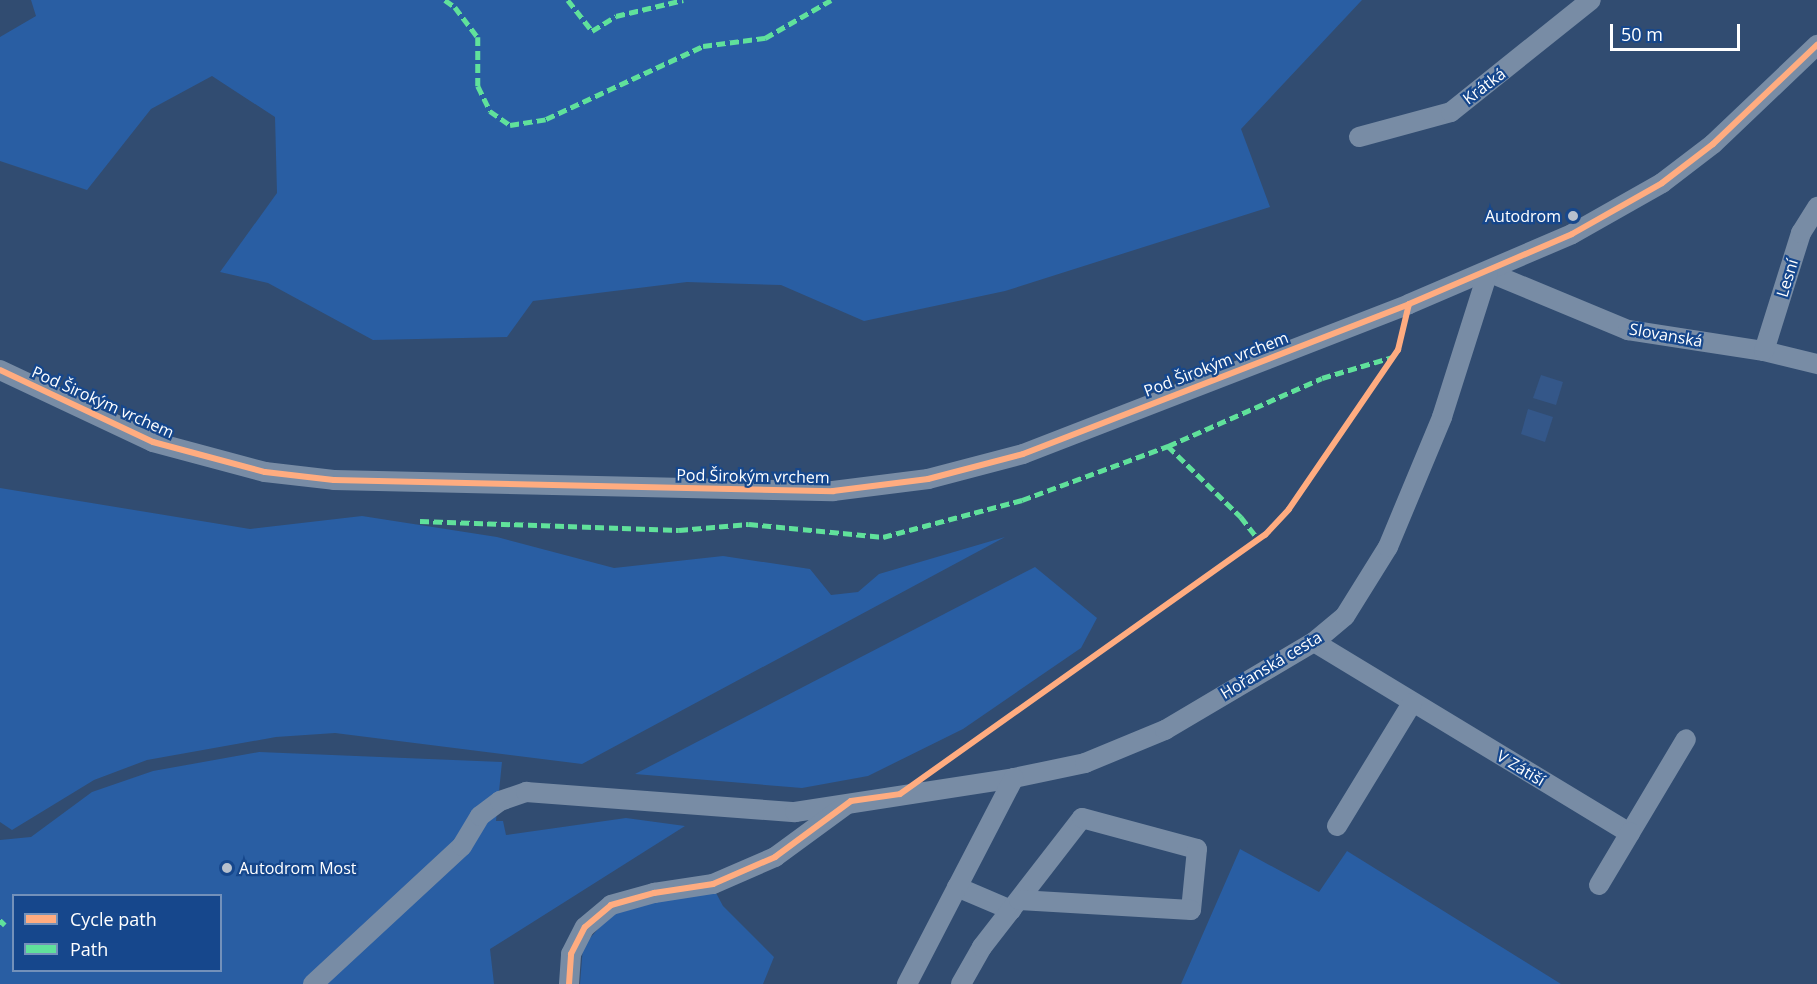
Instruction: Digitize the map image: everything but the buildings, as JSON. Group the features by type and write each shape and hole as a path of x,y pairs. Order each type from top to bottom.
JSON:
{"street":[{"name":"Krátká","path":"1359,137 1451,112 1591,0"},
{"name":"Pod Širokým vrchem","path":"0,370 153,442 265,472 333,480 833,491 928,479 1023,454 1488,272 1602,219 1662,183 1713,144 1817,45"},
{"name":"Lesní","path":"1764,351 1801,233 1817,207"},
{"name":"Slovanská","path":"1488,272 1628,330 1764,351 1817,364"},
{"name":"Hořanská cesta","path":"569,984 571,954 585,927 611,905 654,893 713,884 776,857 851,801 1014,778 1085,763 1165,730 1314,642 1345,616 1388,547 1442,417 1488,272"},
{"name":"V Zátiší","path":"1314,642 1630,833"},
{"path":"1337,826 1412,703"},
{"path":"1599,885 1686,739"},
{"path":"907,984 1014,778"},
{"path":"314,984 462,846 480,816 509,798 526,792 795,812 851,801"},
{"path":"957,886 1015,905 1191,910 1197,849 1082,818 1015,905 982,947 961,984"}],"shaded area":[{"path":"31,0 1362,0 1241,129 1270,207 1005,291 864,321 781,285 687,282 533,301 507,337 373,340 268,283 220,272 277,193 275,117 212,76 151,109 87,190 0,161 0,37 36,16"},
{"path":"1541,375 1563,382 1556,405 1533,398"},
{"path":"1528,409 1553,417 1545,442 1521,434"},
{"path":"0,488 250,529 362,516 497,537 614,568 723,556 810,569 831,595 858,592 879,574 1005,537 582,764 335,733 276,737 147,760 94,780 12,830 0,822"},
{"path":"1035,567 1097,618 1081,648 963,729 868,776 802,788 635,774"},
{"name":"Autodrom Most","path":"259,752 502,762 496,821 503,821 506,835 626,818 685,826 490,949 494,984 0,984 0,840 31,837 92,792 153,771"},
{"path":"1240,849 1319,892 1347,851 1561,984 1181,984"},
{"path":"715,891 723,906 774,957 763,984 580,984 583,946 615,910"}],"marked path":[{"path":"445,0 455,7 478,37 478,86 490,111 510,125 546,119 703,46 765,38 831,0"},
{"path":"568,0 592,31 616,16 683,0"},
{"path":"420,521 679,530 749,524 883,537 1022,500 1168,446 1322,378 1393,357"},
{"path":"1168,446 1241,517 1259,540"},
{"path":"0,920 5,925"}],"cycle path":[{"path":"0,370 153,442 265,472 334,480 833,491 928,479 1023,454 1409,304 1572,234 1662,183 1713,144 1817,45"},
{"path":"569,984 571,954 585,927 611,905 654,893 713,884 775,857 851,801 900,794 1265,535 1289,509 1398,350 1409,304"}],"place":[{"name":"Autodrom","path":"1573,216"},
{"name":"Autodrom Most","path":"227,868"}]}
